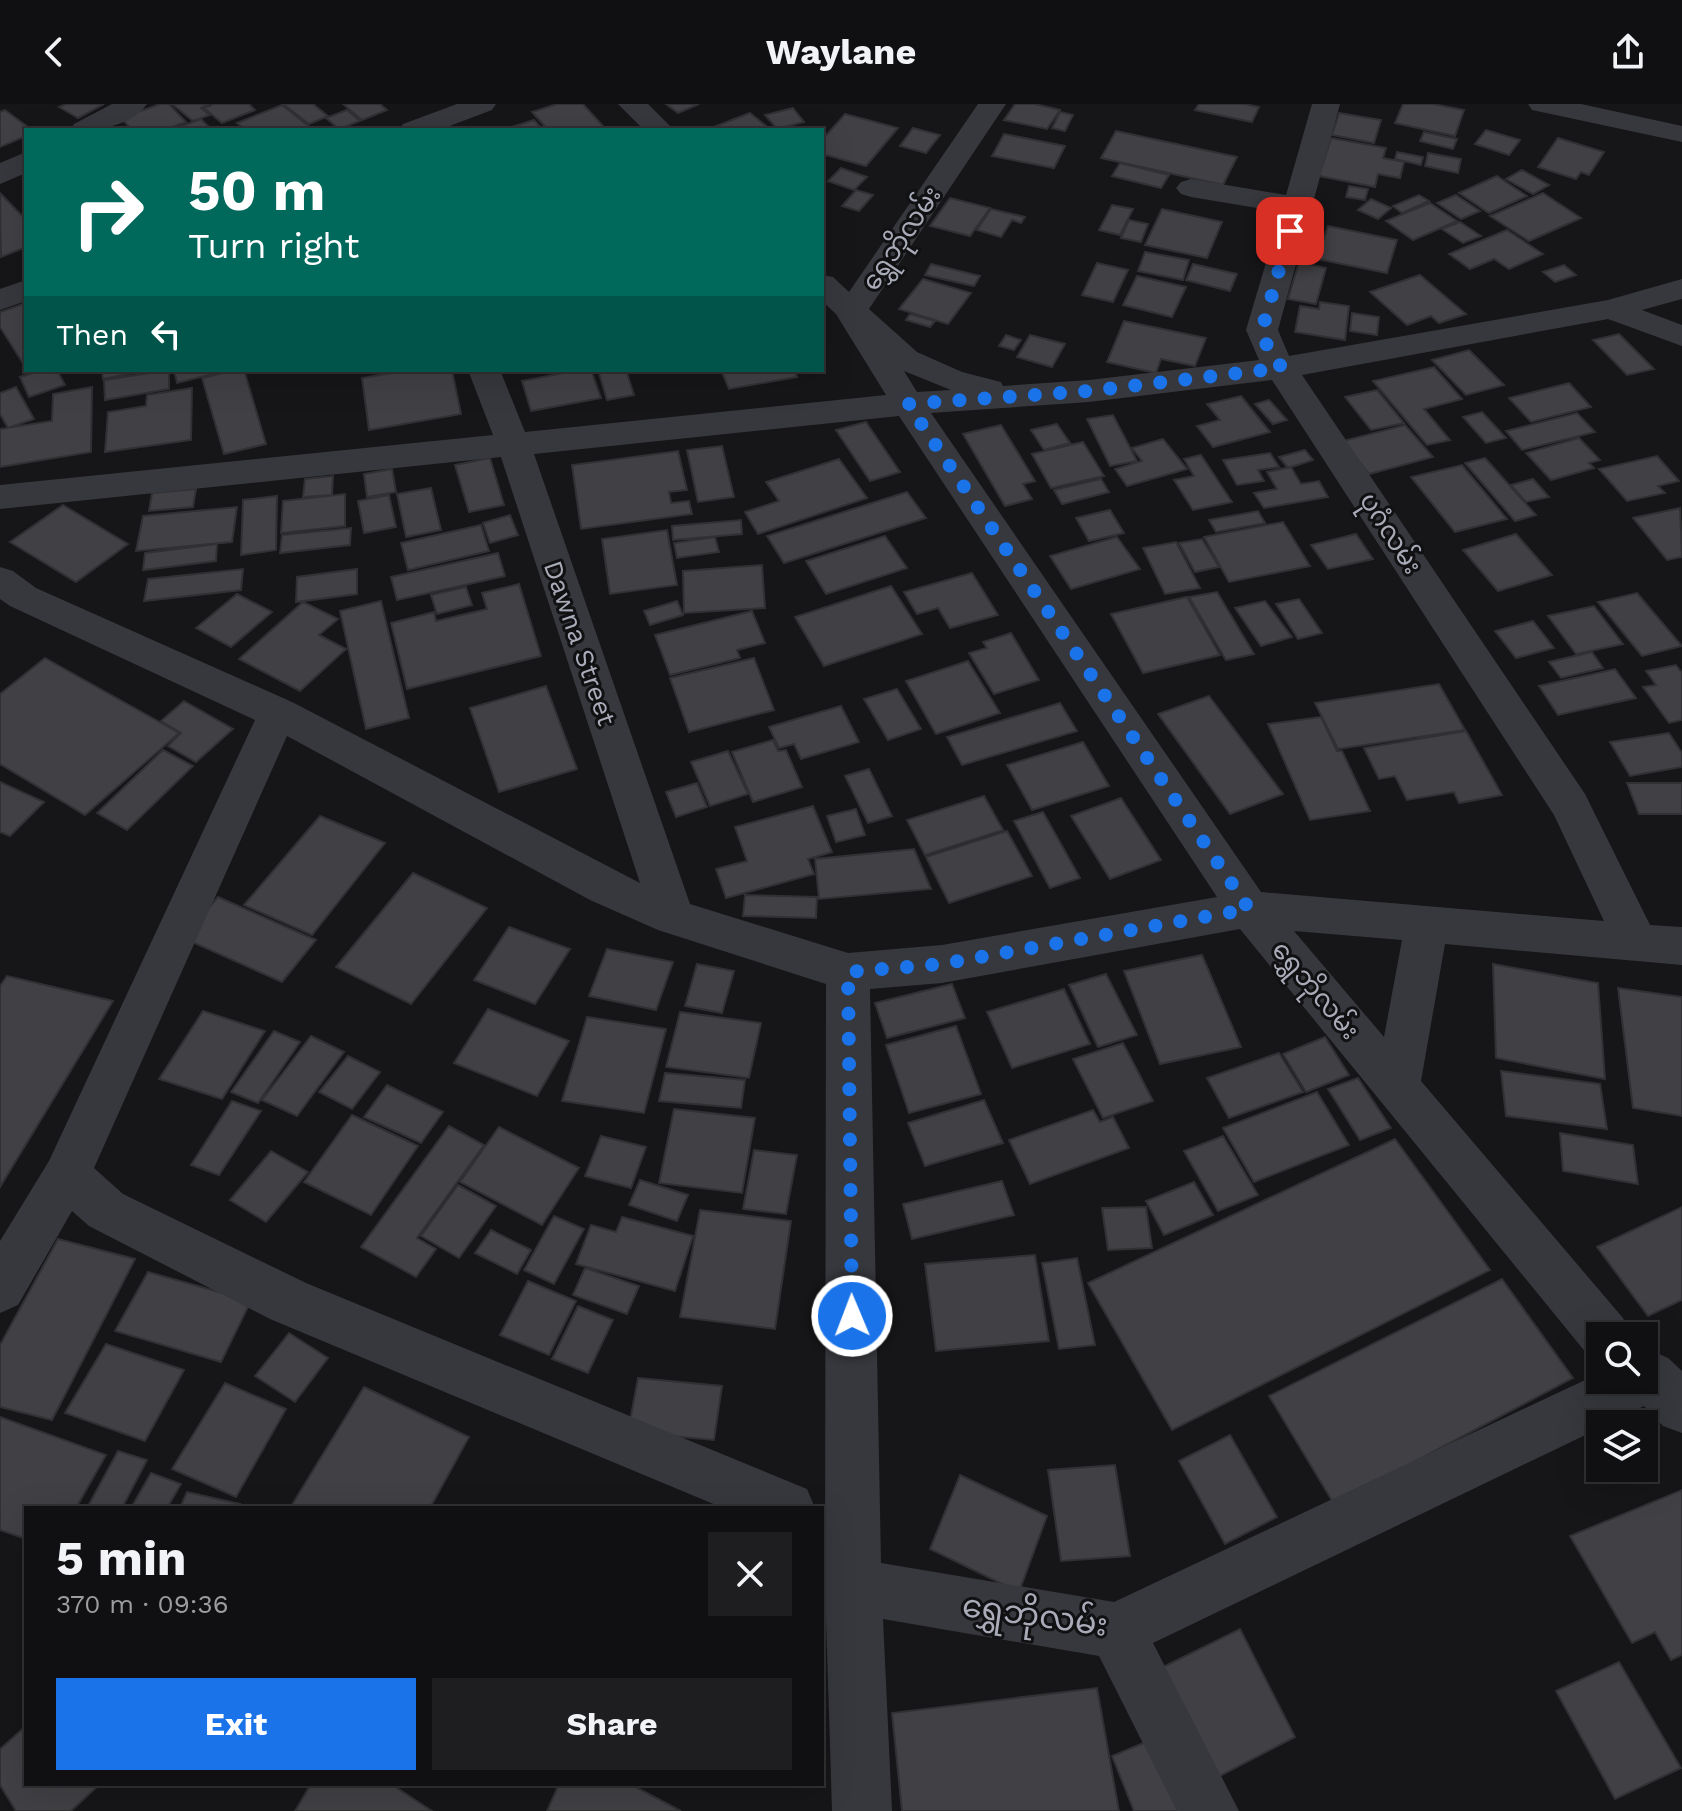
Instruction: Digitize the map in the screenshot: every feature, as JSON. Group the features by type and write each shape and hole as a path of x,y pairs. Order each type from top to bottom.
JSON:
{"street":[{"path":"88,128 133,104"},
{"path":"418,128 482,104"},
{"path":"632,104 658,128"},
{"name":"ရွှေဘိုလမ်း","path":"992,104 851,312 908,404 1249,909 1593,1322"},
{"name":"ပုဂံလမ်း","path":"1326,104 1262,330 1268,349 1570,806 1636,941"},
{"path":"1542,104 1682,134"},
{"path":"0,175 24,162"},
{"path":"1191,188 1298,206"},
{"path":"824,286 905,359 950,379 1015,396"},
{"path":"0,497 1282,368 1610,309 1682,289"},
{"path":"0,300 24,291"},
{"path":"1610,309 1682,336"},
{"name":"Dawna Street","path":"485,372 514,446 673,917"},
{"path":"8,598 278,713 605,887 673,917 848,972 942,964 1249,909 1682,946"},
{"path":"0,1288 67,1175 278,713"},
{"path":"1397,1088 1427,924"},
{"path":"848,972 843,1548 862,1811"},
{"path":"67,1175 106,1210 288,1301 783,1506"},
{"name":"ရွှေဘိုလမ်း","path":"843,1548 1116,1631 1628,1394"},
{"path":"1116,1631 1209,1811"}],"building":[{"path":"66,104 104,104 78,118 59,107"},
{"path":"160,104 169,104 186,122 169,128 130,128 121,118"},
{"path":"172,104 209,104 201,108 210,115 193,121"},
{"path":"214,104 249,104 255,110 222,123 204,108"},
{"path":"283,104 313,104 328,116 309,124"},
{"path":"343,104 380,104 387,110 362,120"},
{"path":"557,104 583,104 603,126 546,128 532,112"},
{"path":"666,104 699,104 678,113"},
{"path":"1015,104 1035,104 1060,110 1047,129 1004,120"},
{"path":"1199,104 1259,107 1252,122 1195,110"},
{"path":"1403,104 1433,104 1464,110 1455,136 1395,123"},
{"path":"282,105 311,128 243,128 237,123"},
{"path":"793,108 804,122 776,128 765,115"},
{"path":"5,110 29,128 24,128 24,137 0,147 0,112"},
{"path":"347,110 360,121 338,128 326,118"},
{"path":"1060,112 1073,115 1065,131 1052,128"},
{"path":"750,113 769,128 711,128"},
{"path":"1339,113 1381,120 1374,143 1332,135"},
{"path":"845,114 898,128 866,166 824,155 824,138"},
{"path":"201,119 210,128 176,128"},
{"path":"534,120 541,128 513,128"},
{"path":"913,128 940,135 926,153 900,146"},
{"path":"1486,130 1520,140 1509,155 1475,144"},
{"path":"1116,131 1237,157 1223,185 1101,158"},
{"path":"1424,132 1457,139 1453,149 1420,141"},
{"path":"1004,134 1065,146 1054,168 992,156"},
{"path":"1331,138 1386,148 1383,158 1404,162 1400,178 1378,174 1375,187 1319,176"},
{"path":"1558,138 1604,152 1589,175 1581,172 1576,179 1538,167"},
{"path":"1397,152 1423,157 1421,165 1395,159"},
{"path":"1428,153 1461,159 1458,173 1425,166"},
{"path":"1120,163 1169,175 1161,188 1112,176"},
{"path":"841,168 867,177 854,190 828,181"},
{"path":"1522,170 1549,185 1533,194 1506,179"},
{"path":"1497,176 1527,196 1489,213 1459,193"},
{"path":"1349,186 1368,189 1365,200 1346,197"},
{"path":"856,190 873,195 859,211 842,206"},
{"path":"0,193 24,218 24,248 1,257"},
{"path":"1543,193 1581,218 1529,241 1490,216"},
{"path":"1419,195 1429,201 1402,213 1393,206"},
{"path":"1456,195 1480,211 1461,219 1437,203"},
{"path":"950,198 990,208 970,236 930,226"},
{"path":"1371,199 1391,208 1378,219 1358,210"},
{"path":"1430,203 1457,221 1413,240 1386,221"},
{"path":"1112,205 1133,209 1120,235 1099,230"},
{"path":"991,209 1025,217 1021,223 1012,220 1001,237 977,230"},
{"path":"1162,209 1222,222 1207,258 1145,245"},
{"path":"1129,220 1148,224 1141,242 1121,238"},
{"path":"1460,222 1481,236 1463,243 1442,229"},
{"path":"1328,226 1397,240 1387,273 1317,259"},
{"path":"1507,230 1543,254 1509,269 1494,259 1470,269 1449,254"},
{"path":"1145,252 1189,260 1183,280 1138,271"},
{"path":"1299,262 1326,268 1316,304 1288,299"},
{"path":"1097,263 1128,270 1113,302 1082,295"},
{"path":"931,264 980,276 974,286 925,275"},
{"path":"1193,264 1237,274 1230,291 1186,280"},
{"path":"1564,265 1576,275 1555,282 1543,272"},
{"path":"1420,275 1466,314 1439,323 1431,316 1407,325 1370,292"},
{"path":"1137,276 1186,287 1172,317 1123,305"},
{"path":"923,279 971,293 948,324 899,309"},
{"path":"1320,302 1349,306 1345,340 1295,332 1300,306 1319,309"},
{"path":"24,304 24,365 0,327 0,312"},
{"path":"1352,313 1379,317 1377,335 1350,331"},
{"path":"910,314 935,321 930,327 906,320"},
{"path":"1124,321 1206,338 1195,366 1161,359 1156,373 1107,362"},
{"path":"1619,334 1654,369 1627,375 1593,340"},
{"path":"1006,335 1021,340 1014,350 999,346"},
{"path":"1030,335 1065,344 1052,367 1017,357"},
{"path":"1469,350 1504,385 1466,395 1432,360"},
{"path":"1434,367 1462,399 1424,409 1450,440 1427,445 1373,381"},
{"path":"36,372 58,372 65,385 29,397 20,377"},
{"path":"102,372 139,372 103,379"},
{"path":"169,372 169,389 105,400 104,380"},
{"path":"174,372 220,372 177,383"},
{"path":"227,372 245,372 266,444 224,454 202,378"},
{"path":"397,372 452,372 461,414 369,430 362,378"},
{"path":"569,372 592,372 601,398 531,411 522,381"},
{"path":"599,372 627,372 634,395 607,400"},
{"path":"722,372 795,372 797,377 729,389"},
{"path":"1569,383 1591,407 1531,422 1509,398"},
{"path":"16,387 34,419 8,428 0,414 0,393"},
{"path":"92,387 91,452 0,467 0,429 52,421 53,394"},
{"path":"192,388 191,440 105,452 108,412 146,406 147,395"},
{"path":"1377,390 1404,423 1371,430 1345,397"},
{"path":"1241,396 1270,432 1213,447 1197,426 1220,420 1207,404"},
{"path":"1269,400 1287,420 1273,424 1255,404"},
{"path":"1482,412 1506,438 1486,443 1463,417"},
{"path":"1577,413 1595,432 1522,450 1506,431"},
{"path":"1113,415 1137,461 1110,466 1087,419"},
{"path":"866,422 900,472 870,481 836,430"},
{"path":"1057,424 1070,443 1044,450 1031,430"},
{"path":"1001,425 1035,481 1023,484 1032,499 1005,506 963,434"},
{"path":"1405,425 1433,457 1369,474 1343,441"},
{"path":"1579,438 1600,460 1589,463 1594,468 1551,480 1526,453"},
{"path":"1163,439 1187,469 1127,486 1115,469 1142,461 1132,448"},
{"path":"1083,442 1104,476 1051,488 1032,454"},
{"path":"722,446 734,497 698,502 687,450"},
{"path":"1305,450 1313,460 1288,468 1279,457"},
{"path":"678,451 687,490 669,492 671,503 689,501 692,514 581,529 572,465"},
{"path":"1270,453 1279,467 1258,470 1264,481 1237,485 1223,460"},
{"path":"1201,455 1232,502 1193,510 1174,480 1194,476 1184,459"},
{"path":"1657,456 1679,481 1658,486 1665,493 1627,501 1599,469"},
{"path":"490,458 504,505 469,512 455,465"},
{"path":"1485,458 1536,515 1515,521 1465,463"},
{"path":"839,459 867,498 758,534 745,512 779,501 766,482"},
{"path":"1462,465 1507,519 1455,532 1411,477"},
{"path":"1291,467 1301,484 1319,481 1328,497 1264,508 1254,493 1277,489 1267,472"},
{"path":"392,469 396,492 367,497 364,474"},
{"path":"333,476 332,495 303,497 305,479"},
{"path":"1101,479 1109,492 1062,504 1054,490"},
{"path":"1533,479 1549,497 1526,502 1511,485"},
{"path":"431,488 441,530 406,537 397,494"},
{"path":"196,489 193,507 149,511 152,493"},
{"path":"907,492 926,518 784,563 767,536"},
{"path":"345,494 345,526 281,533 283,501"},
{"path":"389,495 396,527 364,533 358,501"},
{"path":"277,496 276,550 241,555 243,500"},
{"path":"63,505 128,544 76,582 10,542"},
{"path":"237,507 232,542 136,551 143,516"},
{"path":"1680,508 1682,557 1667,560 1633,518"},
{"path":"1110,510 1124,533 1089,541 1076,518"},
{"path":"1258,511 1265,523 1216,532 1209,520"},
{"path":"510,515 518,535 490,543 483,523"},
{"path":"741,520 742,534 673,540 672,526"},
{"path":"1283,522 1310,566 1229,582 1204,537"},
{"path":"481,525 489,551 408,570 401,543"},
{"path":"351,528 350,545 280,553 282,535"},
{"path":"667,530 677,585 610,594 602,539"},
{"path":"1356,534 1373,559 1328,569 1311,545"},
{"path":"1516,534 1552,575 1498,591 1463,550"},
{"path":"885,536 907,568 826,594 806,561"},
{"path":"715,537 719,552 677,558 674,543"},
{"path":"1117,537 1140,569 1071,589 1050,556"},
{"path":"1202,539 1219,567 1195,572 1179,543"},
{"path":"1176,542 1200,588 1165,594 1143,548"},
{"path":"217,544 216,561 143,570 145,553"},
{"path":"498,553 505,576 397,600 391,577"},
{"path":"762,565 765,608 684,613 683,571"},
{"path":"243,569 241,590 144,601 148,579"},
{"path":"357,569 357,594 296,602 297,577"},
{"path":"972,573 998,615 950,628 938,608 917,614 904,592"},
{"path":"519,584 541,656 407,689 391,623 434,612 436,621 487,609 482,593"},
{"path":"891,586 922,634 824,666 795,617"},
{"path":"466,587 472,605 437,614 431,595"},
{"path":"1217,592 1254,654 1226,660 1189,597"},
{"path":"1637,593 1682,646 1642,656 1598,602"},
{"path":"237,594 272,612 231,647 196,628"},
{"path":"1187,597 1220,655 1143,673 1111,614"},
{"path":"1299,599 1322,633 1298,639 1276,604"},
{"path":"381,601 409,718 366,729 340,611"},
{"path":"677,601 683,615 650,625 644,611"},
{"path":"1265,601 1292,637 1261,646 1235,608"},
{"path":"303,602 338,619 319,635 346,649 300,691 239,659"},
{"path":"1594,606 1623,644 1576,654 1548,616"},
{"path":"752,611 765,643 737,650 740,658 670,675 655,635"},
{"path":"1533,621 1554,648 1516,658 1495,631"},
{"path":"1011,633 1039,680 994,694 969,653 987,648 983,642"},
{"path":"1592,652 1603,668 1561,678 1549,662"},
{"path":"45,658 179,733 85,815 0,764 0,694"},
{"path":"754,658 774,710 689,732 670,678"},
{"path":"968,661 1000,713 936,734 906,681"},
{"path":"1676,665 1682,673 1682,720 1669,723 1643,687 1656,685 1646,671"},
{"path":"1615,669 1636,698 1558,715 1539,686"},
{"path":"1439,684 1465,730 1338,749 1315,703"},
{"path":"546,686 577,769 499,792 470,708"},
{"path":"897,689 921,729 888,740 864,699"},
{"path":"1209,696 1283,794 1230,814 1158,714"},
{"path":"184,701 233,729 196,762 168,746 181,733 161,721"},
{"path":"1060,703 1077,731 962,765 947,737"},
{"path":"841,706 859,742 801,759 794,744 779,748 769,727"},
{"path":"1321,717 1337,751 1342,751 1370,811 1310,820 1268,724"},
{"path":"1466,731 1502,795 1459,803 1454,792 1407,800 1395,776 1379,779 1364,748"},
{"path":"1669,733 1682,753 1682,767 1630,776 1610,742"},
{"path":"773,740 778,751 786,750 802,787 753,802 732,752"},
{"path":"1083,742 1109,786 1032,810 1007,765"},
{"path":"163,750 193,766 127,830 97,813"},
{"path":"728,751 748,794 710,806 691,762"},
{"path":"869,769 892,816 868,823 845,776"},
{"path":"0,782 44,802 10,836 0,832"},
{"path":"697,783 707,807 676,817 666,792"},
{"path":"1627,783 1682,783 1682,814 1639,814"},
{"path":"984,796 1003,830 925,855 907,820"},
{"path":"1121,798 1161,860 1110,879 1071,816"},
{"path":"813,806 832,852 808,859 814,874 726,898 716,869 747,861 735,827"},
{"path":"856,809 865,835 836,842 827,816"},
{"path":"1043,812 1080,878 1050,888 1014,821"},
{"path":"320,816 385,843 312,935 244,905"},
{"path":"1007,831 1032,876 949,903 926,857"},
{"path":"914,849 931,889 819,899 815,859"},
{"path":"413,873 487,908 411,1004 336,967"},
{"path":"745,895 817,897 816,918 743,916"},
{"path":"218,897 316,940 282,982 183,938"},
{"path":"509,927 570,949 535,1004 474,980"},
{"path":"607,949 673,962 656,1010 589,996"},
{"path":"1202,955 1241,1047 1160,1064 1124,971"},
{"path":"697,964 734,971 722,1013 685,1006"},
{"path":"1493,964 1598,983 1605,1079 1496,1058"},
{"path":"1106,974 1137,1035 1098,1047 1069,985"},
{"path":"7,976 113,1001 0,1187 0,986"},
{"path":"952,984 965,1018 887,1038 875,1003"},
{"path":"1618,988 1682,997 1682,1116 1633,1108"},
{"path":"1064,989 1090,1044 1012,1068 987,1012"},
{"path":"488,1009 569,1041 537,1096 454,1063"},
{"path":"203,1011 265,1031 222,1099 159,1079"},
{"path":"680,1012 761,1023 749,1078 666,1067"},
{"path":"587,1017 666,1029 644,1113 562,1101"},
{"path":"956,1026 981,1094 909,1113 886,1045"},
{"path":"274,1031 300,1042 258,1103 231,1092"},
{"path":"311,1036 344,1052 297,1116 262,1100"},
{"path":"1325,1037 1349,1075 1306,1092 1283,1054"},
{"path":"1123,1043 1153,1101 1103,1118 1073,1059"},
{"path":"1279,1053 1303,1092 1229,1118 1207,1078"},
{"path":"348,1056 380,1072 352,1109 319,1092"},
{"path":"1501,1071 1600,1084 1607,1129 1506,1116"},
{"path":"665,1073 745,1080 741,1108 659,1101"},
{"path":"1358,1078 1391,1128 1360,1140 1328,1089"},
{"path":"387,1085 443,1112 421,1143 364,1117"},
{"path":"1317,1092 1349,1145 1254,1182 1223,1128"},
{"path":"984,1100 1003,1143 925,1166 908,1123"},
{"path":"232,1101 261,1111 219,1175 191,1165"},
{"path":"674,1109 755,1118 742,1193 659,1183"},
{"path":"1093,1110 1100,1122 1113,1117 1129,1148 1030,1184 1009,1140"},
{"path":"352,1115 418,1146 371,1215 304,1182"},
{"path":"449,1126 484,1145 417,1238 436,1249 416,1277 361,1247"},
{"path":"499,1127 579,1168 542,1225 460,1182"},
{"path":"1560,1133 1633,1145 1638,1184 1563,1171"},
{"path":"601,1136 646,1147 631,1188 585,1176"},
{"path":"1223,1136 1258,1195 1218,1211 1184,1151"},
{"path":"1395,1139 1490,1270 1172,1430 1088,1283"},
{"path":"754,1150 797,1155 786,1214 743,1209"},
{"path":"271,1151 308,1172 266,1222 230,1200"},
{"path":"640,1180 688,1195 677,1221 629,1205"},
{"path":"1002,1181 1014,1215 912,1239 903,1204"},
{"path":"1194,1182 1213,1215 1164,1235 1146,1201"},
{"path":"458,1185 496,1206 459,1258 421,1236"},
{"path":"1146,1207 1152,1248 1108,1250 1102,1208"},
{"path":"1682,1207 1682,1300 1648,1316 1597,1247"},
{"path":"700,1210 791,1221 775,1329 680,1317"},
{"path":"554,1216 584,1229 554,1284 524,1270"},
{"path":"622,1217 693,1236 675,1291 576,1264 591,1225 616,1232"},
{"path":"491,1230 531,1250 517,1274 475,1253"},
{"path":"58,1239 135,1259 52,1420 0,1407 0,1345"},
{"path":"1035,1255 1049,1341 936,1351 925,1264"},
{"path":"1077,1258 1095,1345 1059,1349 1042,1263"},
{"path":"585,1268 639,1286 627,1314 573,1295"},
{"path":"148,1272 251,1301 221,1362 115,1331"},
{"path":"1502,1279 1573,1378 1334,1504 1269,1396"},
{"path":"528,1281 576,1301 549,1355 500,1335"},
{"path":"578,1306 613,1320 588,1373 552,1359"},
{"path":"289,1333 328,1358 295,1402 255,1376"},
{"path":"106,1344 184,1370 145,1441 65,1413"},
{"path":"638,1378 722,1386 714,1440 628,1432"},
{"path":"225,1383 286,1409 236,1497 172,1469"},
{"path":"364,1387 469,1437 431,1506 291,1506"},
{"path":"0,1417 106,1455 77,1506 24,1506 24,1538 0,1530"},
{"path":"1230,1435 1277,1517 1225,1544 1179,1461"},
{"path":"118,1451 147,1460 123,1506 88,1506"},
{"path":"1115,1465 1130,1556 1061,1561 1048,1470"},
{"path":"151,1473 181,1484 168,1506 132,1506"},
{"path":"960,1475 1047,1516 1019,1592 930,1549"},
{"path":"1682,1490 1682,1655 1671,1660 1655,1632 1632,1643 1570,1536"},
{"path":"187,1492 240,1504 239,1506 181,1506"},
{"path":"1240,1629 1295,1737 1214,1779 1161,1668"},
{"path":"1619,1662 1681,1768 1615,1799 1556,1691"},
{"path":"1097,1688 1119,1811 902,1811 892,1713"},
{"path":"24,1728 24,1786 98,1786 71,1811 16,1811 0,1785 0,1749"},
{"path":"1153,1739 1182,1811 1134,1811 1112,1756"},
{"path":"310,1786 394,1786 432,1811 295,1811"},
{"path":"558,1786 634,1786 681,1811 547,1811"}],"route":[{"path":"852,1316 848,972 942,964 1249,909 908,404 1089,391 1282,368 1268,349 1262,330 1290,231"}]}
